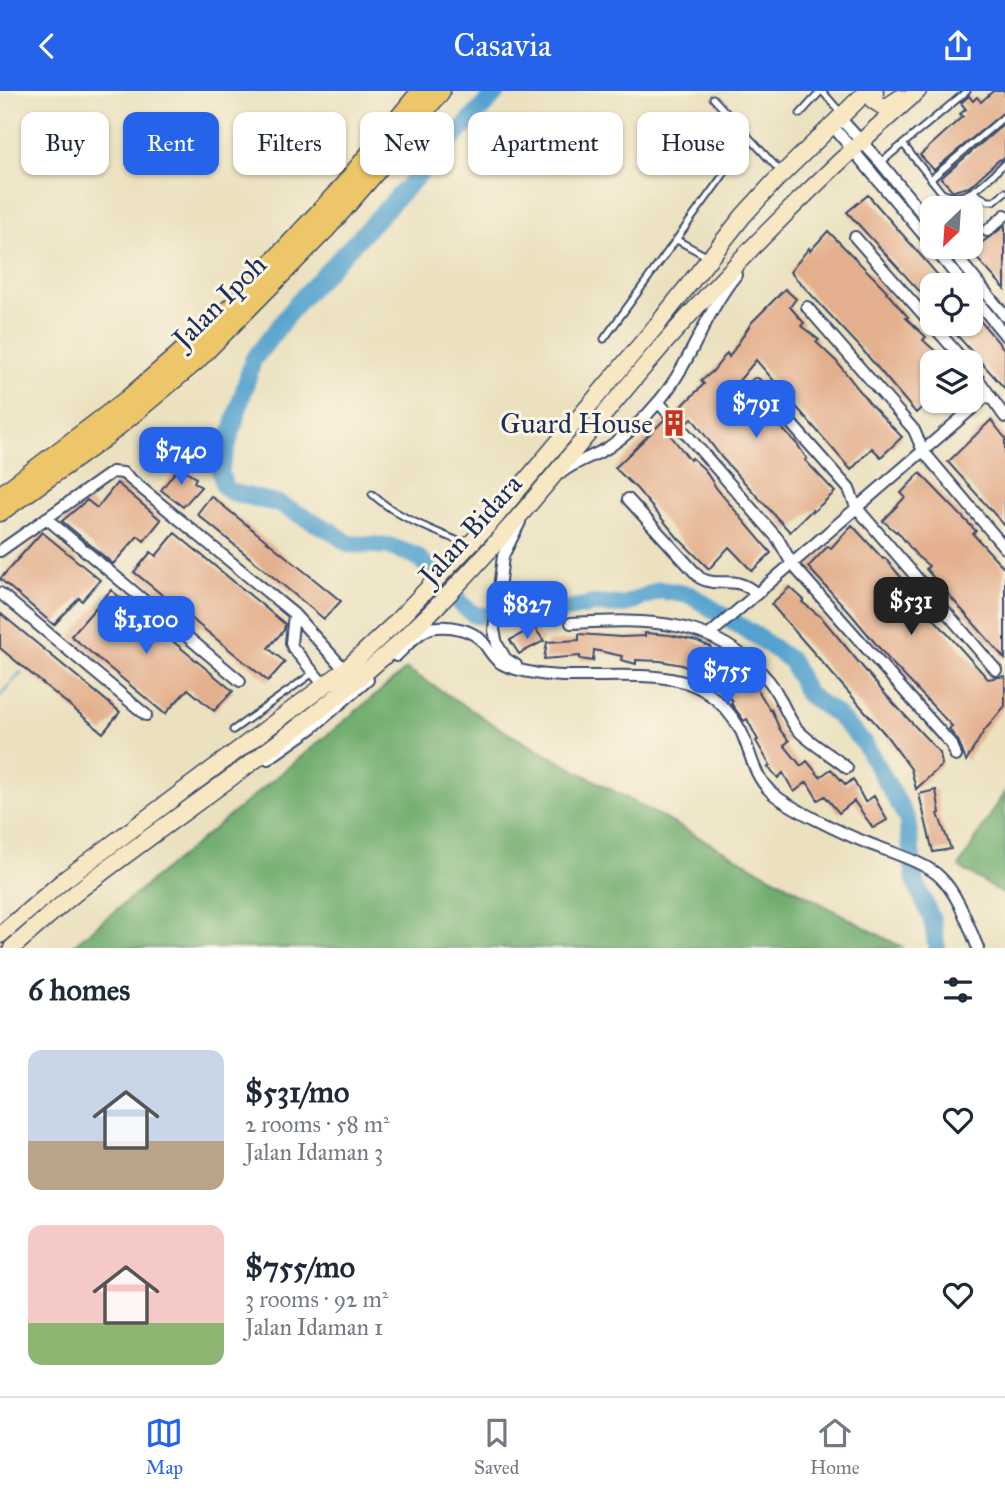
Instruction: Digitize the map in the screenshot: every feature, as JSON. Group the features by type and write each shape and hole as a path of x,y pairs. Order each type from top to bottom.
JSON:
{"highway":[{"name":"Jalan Ipoh","path":"2,494 137,392 222,317 340,190 421,91"},
{"name":"Jalan Ipoh","path":"0,512 105,437 196,361 325,230 441,91"}],"main road":[{"name":"Jalan Bidara","path":"0,935 64,880 318,679 345,670 427,592 470,546 657,325 708,257 782,173 867,91"},
{"path":"874,91 874,101 885,108 911,91"},
{"name":"Jalan Bidara","path":"12,948 81,889 325,706 422,621 528,505 668,339 785,214 857,144 918,91"},
{"path":"318,679 328,690 339,688 360,668 422,621"}],"street":[{"path":"837,118 876,167 920,213"},
{"path":"876,167 920,229"},
{"path":"527,672 506,659 497,643 494,630 503,556 528,505 569,467 608,448 658,402 675,381 694,349 724,289 785,214"},
{"path":"987,231 1005,215"},
{"path":"855,237 954,350"},
{"path":"943,259 954,273"},
{"path":"959,259 1005,316"},
{"path":"807,307 915,430 923,451 1005,548"},
{"path":"983,308 1005,335"},
{"path":"756,384 849,489 856,507 996,670"},
{"path":"983,386 1005,417"},
{"path":"713,632 989,394"},
{"path":"658,402 670,415"},
{"path":"681,428 778,539 792,564 952,745 956,756"},
{"path":"0,551 112,472 118,471 294,614 345,670"},
{"path":"628,499 700,578 707,582 730,581 745,584 757,594"},
{"path":"46,518 240,681"},
{"path":"0,593 146,715"},
{"path":"294,614 291,643 318,679"},
{"path":"571,623 640,620 713,632 752,662 782,700 787,714 797,728 847,768"},
{"path":"217,788 276,754 312,728 426,630 435,626 472,633 498,661 509,668 547,676 659,677 683,681 706,692 734,720 752,766 772,793 861,841 897,854 940,876 951,891 978,948"}],"lane":[{"path":"800,114 821,91 837,118"},
{"path":"876,167 967,91"},
{"path":"713,98 782,173"},
{"path":"931,179 1005,116"},
{"path":"903,144 947,196 973,192 1005,163"},
{"path":"604,339 723,175"},
{"path":"973,192 978,197 994,201 1005,192"},
{"path":"677,240 708,257"},
{"path":"372,494 406,519 470,546"},
{"path":"233,730 318,679"}],"green space":[{"path":"407,669 509,734 903,948 70,948"},
{"path":"1005,791 1005,895 959,867"}],"building":[{"path":"993,91 1005,91 1005,111 934,170 920,155 963,116 960,114 966,109 961,103 969,96 973,101 977,97 981,102"},
{"path":"1005,123 1005,158 999,160 969,187 953,191 941,178"},
{"path":"868,195 920,255 920,259 924,259 936,273 920,273 920,292 847,212"},
{"path":"1005,226 1005,289 977,259 984,259 984,241"},
{"path":"828,231 887,291 908,317 906,318 920,331 920,336 926,337 923,340 934,350 920,350 920,409 916,413 860,347 790,272 809,248 810,251"},
{"path":"785,289 796,299 790,307 804,323 801,326 819,340 816,342 902,437 881,457 872,448 851,470 756,360 738,382 797,444 807,459 805,460 835,492 790,532 722,458 692,418 687,423 683,420 676,422 673,426 675,433 671,436 690,460 692,458 704,469 717,489 771,553 752,571 729,547 709,569 615,468 664,420 671,423 676,420 677,411 704,384 701,381 727,353 729,357 752,322"},
{"path":"983,324 1005,350 1005,389 983,364 983,350 970,350 958,336 983,336"},
{"path":"991,420 1005,438 1005,526 948,462"},
{"path":"180,466 196,478 194,482 201,487 183,507 161,490"},
{"path":"920,473 976,531 973,534 1005,569 1005,659 926,569 929,566 917,556 897,531 883,521 905,497 901,493"},
{"path":"117,483 161,520 144,541 138,536 113,564 62,521 87,500 97,508"},
{"path":"211,496 341,601 324,619 197,514"},
{"path":"852,525 883,559 885,558 910,588 908,590 988,679 1005,676 1005,706 984,731 966,761 959,742 949,729 952,726 891,662 808,567 828,546 831,548"},
{"path":"42,532 100,580 82,601 79,598 54,625 0,579"},
{"path":"175,533 285,624 284,630 268,648 285,662 268,681 134,572 151,552 156,556"},
{"path":"790,587 804,600 802,602 822,618 885,694 940,753 942,765 916,789 911,769 885,734 771,604"},
{"path":"111,590 233,691 214,711 188,689 165,714 71,636"},
{"path":"0,613 120,712 103,733 0,648"},
{"path":"534,627 544,641 519,654 510,640"},
{"path":"645,633 697,641 711,647 709,651 731,661 729,664 751,679 771,709 780,730 789,741 784,745 801,766 807,761 820,777 831,769 846,785 853,779 865,802 874,796 887,820 873,828 854,801 839,813 825,796 818,800 807,782 794,792 783,773 778,778 768,767 770,765 747,719 744,721 723,688 682,665 636,660 636,664 621,660 622,656 594,650 593,661 580,659 580,656 544,659 547,642 579,640 579,634 621,637 645,636"},
{"path":"936,790 938,814 951,849 933,852 919,794"}],"waterway":[{"path":"498,91 297,303 253,360 220,470 224,486 231,492 279,504 331,531 349,544 389,546 416,556 435,573 462,605 475,615 524,618 593,604 623,605 660,590 690,595 758,637 791,661 807,694 836,714 864,743 907,819 915,881 932,920 937,948"},
{"path":"0,696 21,672"}],"place":[{"name":"Guard House","path":"674,423"}]}
